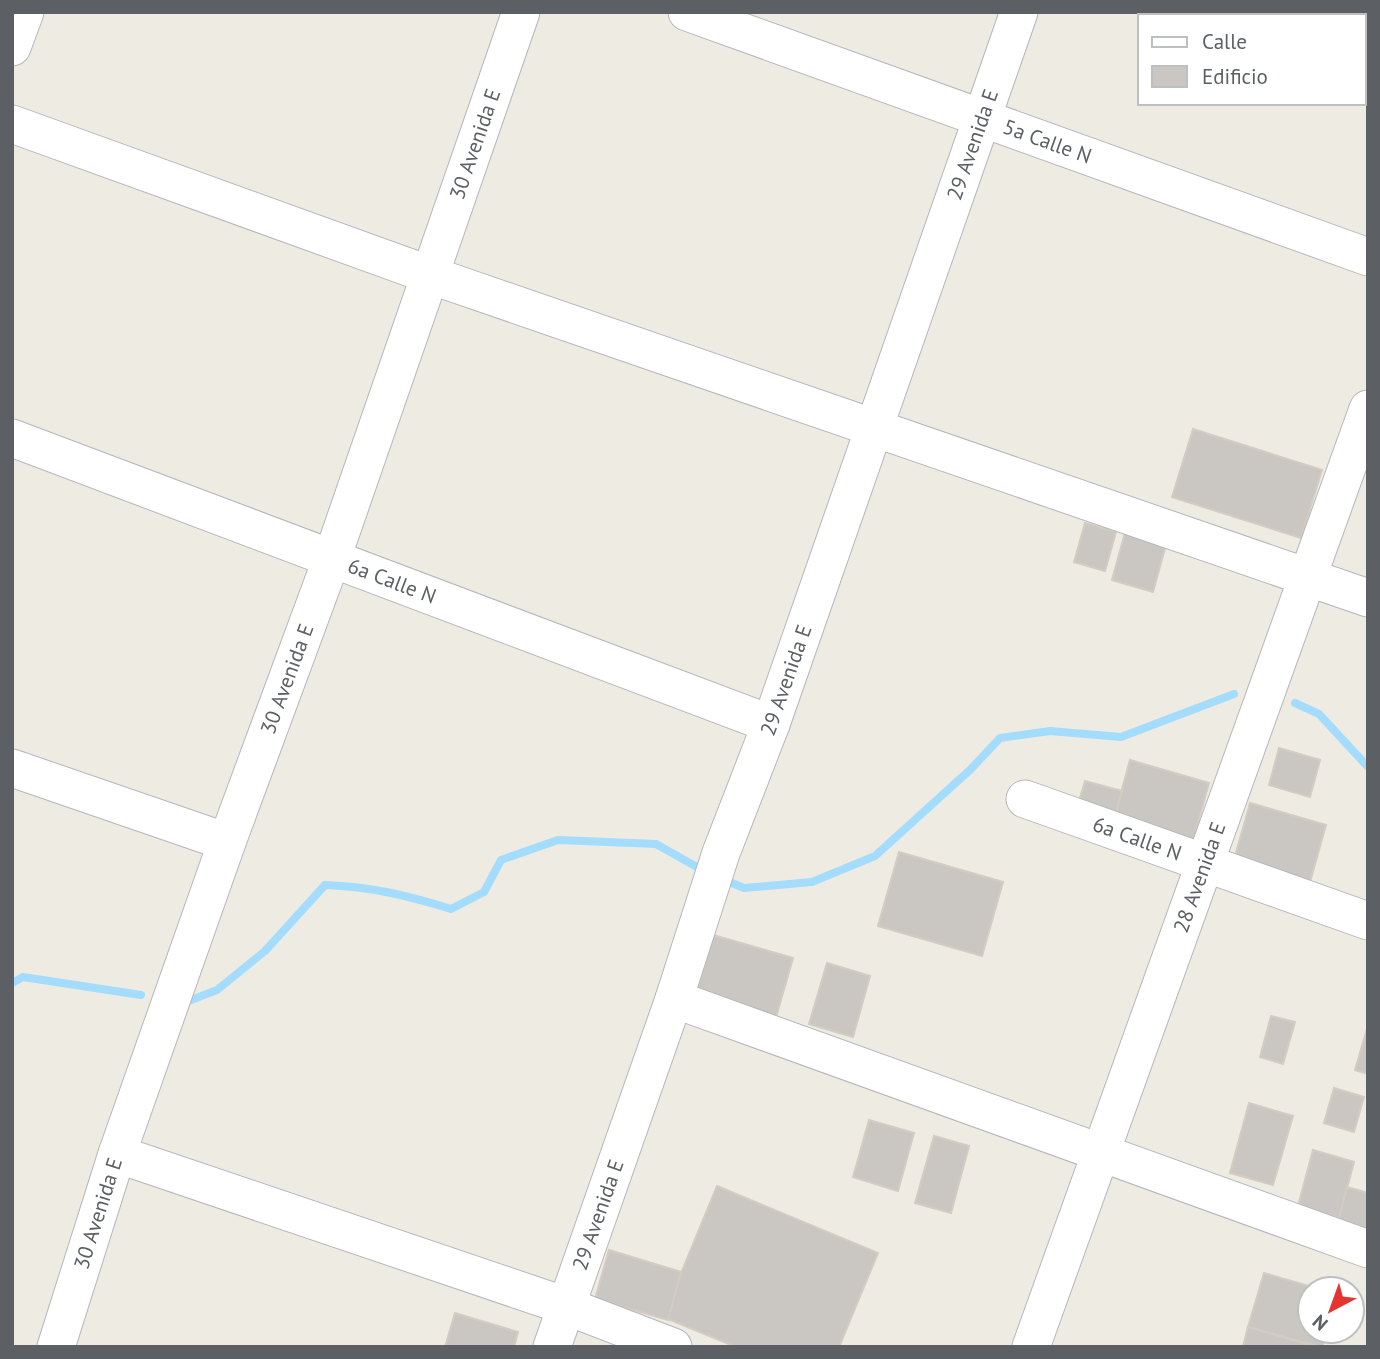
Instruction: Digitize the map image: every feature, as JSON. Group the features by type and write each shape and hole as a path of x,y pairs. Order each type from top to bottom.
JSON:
{"street":[{"path":"12,47 25,12"},
{"name":"30 Avenida E","path":"56,1347 117,1154 227,842 332,558 521,12"},
{"name":"5a Calle N","path":"687,12 1368,257"},
{"name":"29 Avenida E","path":"552,1347 674,999 721,853 771,724 1018,12"},
{"path":"12,124 430,275 1368,598"},
{"name":"28 Avenida E","path":"1031,1347 1368,409"},
{"name":"6a Calle N","path":"12,438 771,724"},
{"path":"12,768 227,842"},
{"name":"6a Calle N","path":"1025,800 1368,921"},
{"path":"674,999 1368,1249"},
{"path":"117,1154 566,1306 673,1347"}],"building":[{"path":"1193,429 1322,470 1301,538 1172,497"},
{"path":"1085,523 1116,532 1105,571 1074,562"},
{"path":"1126,529 1167,541 1153,592 1112,580"},
{"path":"1279,748 1320,760 1310,797 1269,785"},
{"path":"1130,760 1209,783 1190,852 1111,829"},
{"path":"1085,781 1122,791 1113,822 1076,811"},
{"path":"1250,803 1326,825 1308,889 1232,867"},
{"path":"899,852 1003,882 982,956 878,926"},
{"path":"713,935 793,958 775,1021 695,998"},
{"path":"827,963 870,976 853,1037 809,1024"},
{"path":"1271,1016 1295,1022 1283,1064 1260,1057"},
{"path":"1368,1025 1368,1074 1355,1070"},
{"path":"1334,1088 1364,1097 1354,1132 1324,1123"},
{"path":"1249,1103 1293,1116 1273,1185 1230,1173"},
{"path":"869,1120 914,1133 898,1191 853,1177"},
{"path":"934,1136 969,1146 951,1213 915,1203"},
{"path":"1313,1150 1354,1162 1339,1218 1298,1206"},
{"path":"717,1186 878,1253 839,1347 736,1347 663,1317"},
{"path":"1347,1187 1368,1193 1368,1230 1338,1222"},
{"path":"609,1250 681,1272 668,1320 595,1299"},
{"path":"1264,1273 1296,1282 1296,1340 1248,1327"},
{"path":"455,1313 518,1332 514,1347 445,1347"},
{"path":"1248,1327 1296,1341 1296,1345 1310,1345 1310,1347 1243,1347"}],"waterway":[{"path":"722,879 744,888 812,882 875,856 971,769 1000,738 1050,731 1121,737 1234,694"},
{"path":"1295,703 1319,714 1368,767"},
{"path":"191,1000 217,990 265,951 325,885 389,892 451,909 484,892 501,860 558,840 656,844 704,871"},
{"path":"12,983 23,977 141,995"}]}
